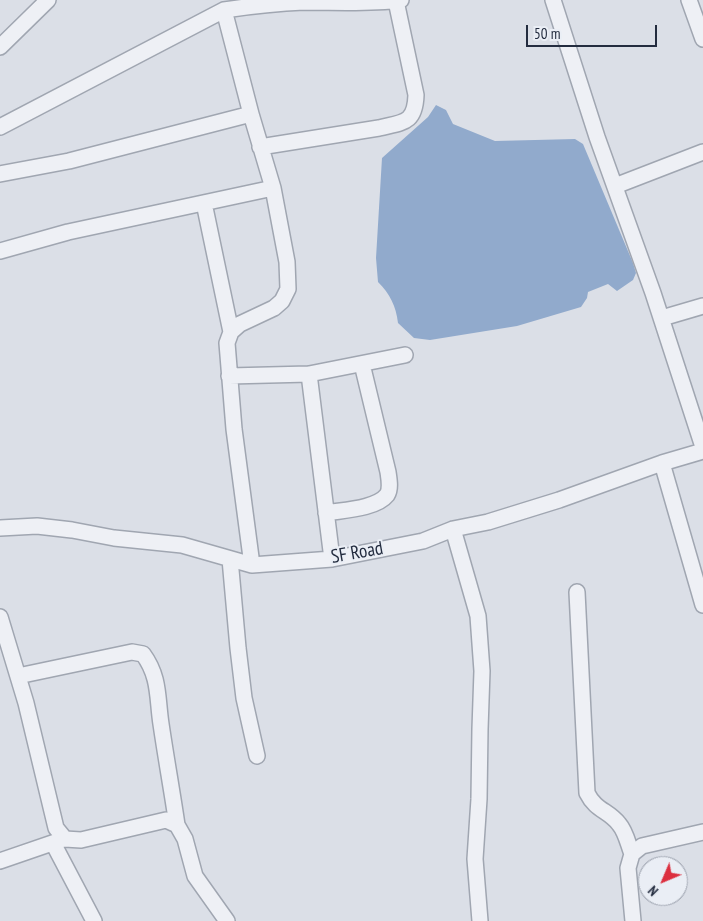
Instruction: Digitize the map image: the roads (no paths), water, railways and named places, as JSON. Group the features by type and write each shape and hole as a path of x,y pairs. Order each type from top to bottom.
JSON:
{"street":[{"path":"0,47 48,0"},
{"path":"0,127 224,10 302,2 379,3 400,0"},
{"path":"553,0 615,186 662,318 703,447"},
{"path":"689,0 703,39"},
{"path":"260,147 379,128 410,118 415,110 416,95 396,1"},
{"path":"224,10 272,188 287,262 288,288 282,301 274,308 240,324 231,332 226,344 234,430 252,565"},
{"path":"0,174 69,161 251,114"},
{"path":"615,186 703,152"},
{"path":"0,251 68,232 272,188"},
{"path":"204,203 231,332"},
{"path":"662,318 703,306"},
{"path":"229,376 309,374 405,356"},
{"path":"326,513 364,507 376,502 387,495 390,485 362,364"},
{"path":"309,374 332,558"},
{"name":"SF Road","path":"0,528 37,526 114,538 182,545 252,565 332,558 423,541 453,530 488,522 559,500 662,463 703,451"},
{"path":"662,463 703,606"},
{"path":"453,530 478,616 482,671 480,799 475,859 476,919"},
{"path":"230,559 242,681 257,756"},
{"path":"577,592 587,793 598,809 618,823 632,854"},
{"path":"0,617 18,676 59,841 94,921"},
{"path":"18,676 132,652 143,654 152,665 157,684 159,714 177,825 185,839 195,876 228,921"},
{"path":"0,861 59,841 80,840 166,820 177,825"},
{"path":"634,921 628,868 632,854 642,846 703,832"}],"water":[{"path":"436,105 446,110 453,124 495,141 575,139 583,144 633,263 636,273 633,280 617,291 608,284 588,292 587,298 581,307 517,326 430,340 414,338 398,323 392,301 378,282 376,258 382,158 428,117"}]}
